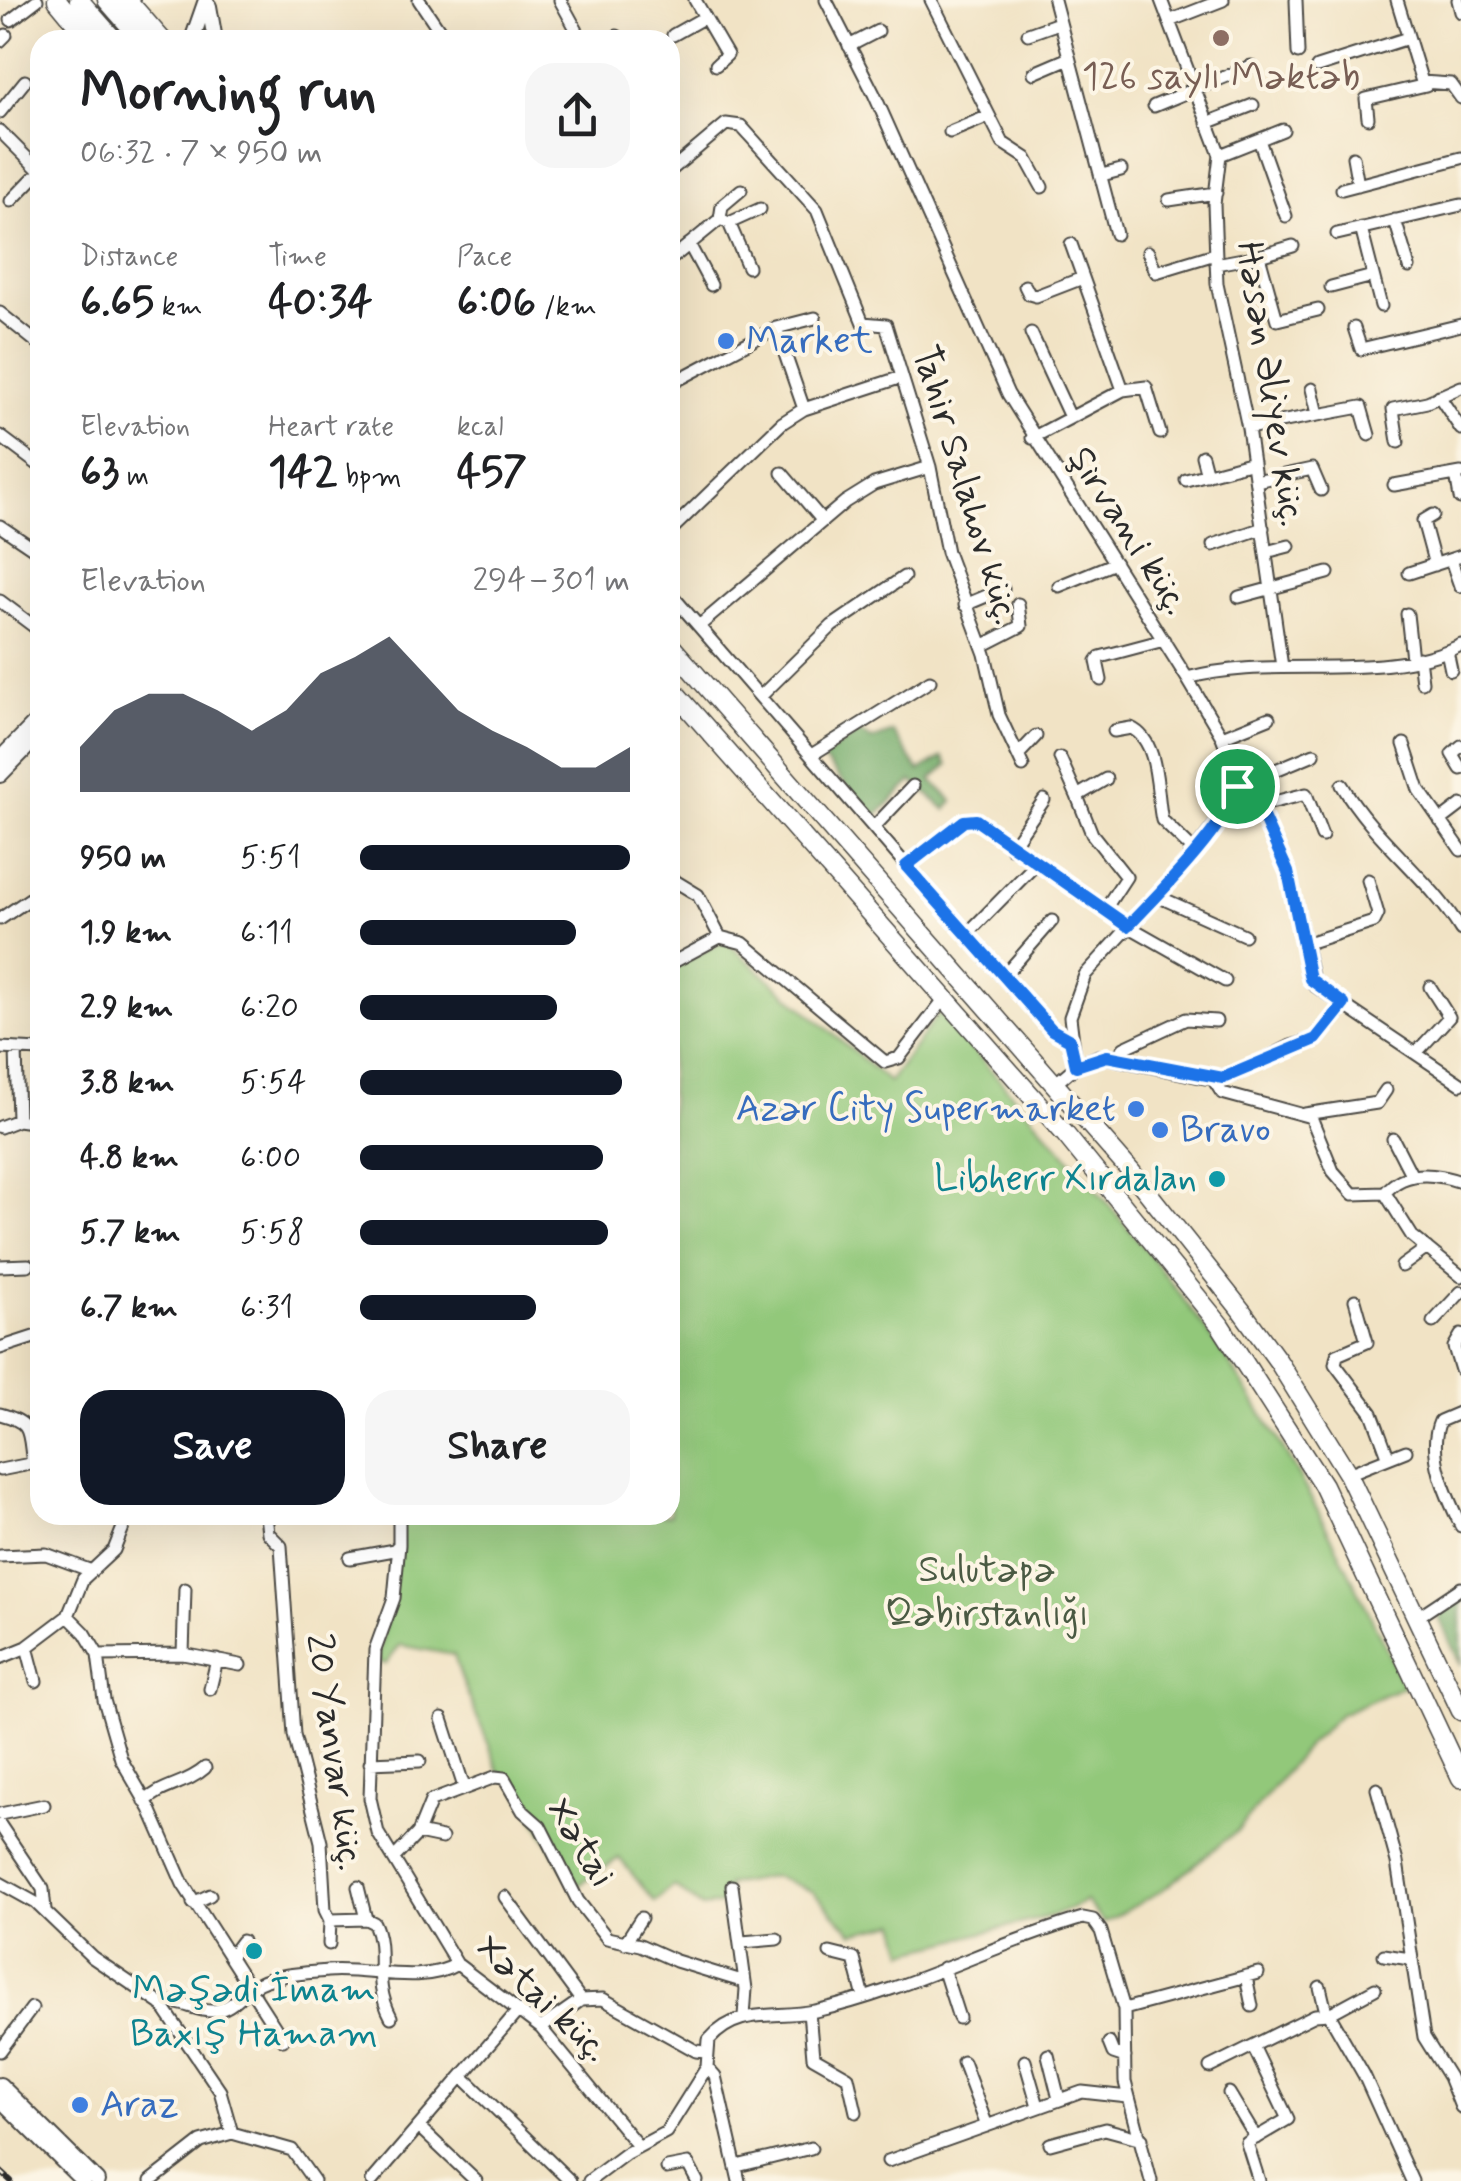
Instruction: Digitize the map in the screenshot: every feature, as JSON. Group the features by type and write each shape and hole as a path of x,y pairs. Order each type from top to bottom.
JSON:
{"highway":[{"path":"57,0 82,30"},
{"path":"79,0 105,30"},
{"path":"107,0 146,30"},
{"path":"127,0 150,30"},
{"path":"680,656 1054,1084 1241,1310 1278,1361 1348,1474 1461,1710"},
{"path":"680,699 1165,1253 1256,1376 1356,1550 1461,1778"}],"main road":[{"path":"196,30 207,0"},
{"path":"205,30 207,0"},
{"path":"207,0 213,30"},
{"path":"0,759 30,728"},
{"path":"0,775 30,744"},
{"path":"0,2085 97,2181"},
{"path":"0,2100 83,2181"}],"street":[{"path":"10,20 37,0"},
{"path":"419,0 439,30"},
{"path":"560,0 576,30"},
{"path":"695,0 728,54 716,65"},
{"name":"Şirvani küç.","path":"826,0 1032,438 1116,564 1222,737 1237,786"},
{"path":"931,0 1003,142 1034,168 1042,187"},
{"path":"1054,0 1116,234"},
{"name":"Həsən Əliyev küç.","path":"1161,0 1220,155 1215,259 1220,311 1248,428 1282,667"},
{"path":"1169,21 1222,0"},
{"path":"1296,0 1298,53"},
{"path":"1397,0 1426,84"},
{"path":"1458,0 1461,12"},
{"path":"680,31 706,16"},
{"path":"1028,34 1059,23"},
{"path":"849,46 878,31"},
{"path":"1317,67 1408,38"},
{"path":"1034,73 1068,58"},
{"path":"1154,106 1251,66"},
{"path":"0,112 25,81"},
{"path":"1368,118 1366,99 1426,84 1459,90"},
{"path":"1207,123 1254,106"},
{"path":"950,132 989,116"},
{"name":"Tahir Salahov küç.","path":"680,163 726,124 741,126 817,210 861,320 886,325 899,378 930,467 946,552 982,646 1000,715 1021,760 1036,736"},
{"path":"1220,155 1283,130"},
{"path":"2,137 30,162"},
{"path":"1259,140 1286,216"},
{"path":"1353,158 1358,185"},
{"path":"1342,189 1461,158"},
{"path":"1102,175 1121,170"},
{"path":"11,201 30,181"},
{"path":"741,190 722,206 725,221 748,268"},
{"path":"1169,200 1216,192"},
{"path":"1337,234 1461,204"},
{"path":"680,252 725,221 760,209"},
{"path":"1395,220 1409,267"},
{"path":"1361,228 1381,306"},
{"path":"689,244 711,285"},
{"path":"1148,252 1156,272 1215,259 1259,256 1293,246"},
{"path":"1068,249 1124,390"},
{"path":"1259,256 1274,317 1281,320 1318,310"},
{"path":"1331,287 1373,276"},
{"path":"1026,286 1032,296 1078,280"},
{"path":"0,313 30,337"},
{"path":"680,379 776,328 816,318"},
{"path":"1354,328 1361,349 1461,325"},
{"path":"776,328 804,408"},
{"path":"1031,333 1069,415"},
{"path":"680,521 782,423 804,408 899,378"},
{"path":"1032,438 1069,415 1124,390 1146,387 1160,434"},
{"path":"1398,442 1393,409 1461,387"},
{"path":"1312,388 1318,414"},
{"path":"1440,396 1461,429"},
{"path":"1248,428 1364,408 1369,435"},
{"path":"0,436 30,458"},
{"path":"1202,456 1206,474"},
{"path":"1186,480 1253,462"},
{"path":"699,626 822,520 874,484 930,467"},
{"path":"1256,481 1312,468 1321,490"},
{"path":"782,472 822,520"},
{"path":"1394,485 1458,473 1460,498"},
{"path":"1433,515 1423,521 1436,566"},
{"path":"0,526 30,546"},
{"path":"1213,545 1263,528"},
{"path":"1266,552 1289,546"},
{"path":"1409,573 1456,558 1460,586"},
{"path":"1059,586 1116,564"},
{"path":"1239,597 1328,573"},
{"path":"762,695 832,626 904,577"},
{"path":"965,605 1004,588"},
{"path":"0,602 30,623"},
{"path":"680,604 1004,977 1052,1030 1070,1040"},
{"path":"982,646 1021,626 1018,604"},
{"path":"1407,614 1422,682"},
{"path":"1101,680 1096,661 1100,657 1164,640"},
{"path":"1187,678 1234,668 1415,659 1461,645"},
{"path":"1446,651 1451,670"},
{"path":"813,754 930,681"},
{"path":"1222,737 1269,718"},
{"path":"1114,732 1131,728 1139,733 1160,784 1162,820 1195,852"},
{"path":"1404,744 1419,790 1461,850"},
{"path":"1461,746 1452,754 1461,770"},
{"path":"1237,786 1314,754"},
{"path":"1060,758 1092,834 1126,877 1105,909"},
{"path":"1077,796 1106,779"},
{"path":"1342,785 1370,828 1446,907 1461,930"},
{"path":"874,826 913,786"},
{"path":"1076,1066 1070,1040 1071,1008 1085,976 1195,852 1233,801 1237,786"},
{"path":"1237,786 1251,793 1296,895 1310,979 1460,1082"},
{"path":"1258,806 1306,794 1322,836"},
{"path":"1011,848 1044,800"},
{"path":"1440,821 1461,805"},
{"path":"906,866 970,819 981,822 1035,865 1128,926 1225,982"},
{"path":"966,934 1035,865"},
{"path":"1304,944 1374,922 1378,914 1368,880"},
{"path":"680,884 698,896 720,937"},
{"path":"1158,896 1244,934"},
{"path":"0,919 30,899"},
{"path":"1004,977 1052,921"},
{"path":"680,959 720,937 739,940 890,1064 944,998"},
{"path":"1416,1053 1449,1017 1430,988"},
{"path":"1054,1084 1092,1058 1117,1057 1213,1079 1234,1075 1284,1049 1316,1039 1344,1004"},
{"path":"1117,1057 1124,1048 1186,1019 1216,1021"},
{"path":"0,1048 30,1050"},
{"path":"16,1049 18,1120"},
{"path":"1213,1079 1222,1093 1311,1117 1327,1158 1348,1190 1359,1196 1385,1193 1412,1176 1435,1173 1461,1182"},
{"path":"0,1090 16,1088"},
{"path":"1305,1114 1377,1103 1386,1090"},
{"path":"0,1127 18,1120 30,1122"},
{"path":"1393,1139 1412,1176"},
{"path":"1385,1193 1406,1230 1461,1276"},
{"path":"1402,1266 1427,1248"},
{"path":"0,1266 28,1265"},
{"path":"1433,1322 1461,1292"},
{"path":"1356,1300 1366,1342 1338,1354 1335,1364 1372,1413 1388,1456"},
{"path":"1461,1335 1454,1347 1461,1370"},
{"path":"0,1348 30,1339"},
{"path":"1461,1412 1440,1421 1437,1430 1441,1483 1461,1526"},
{"path":"0,1414 20,1419 30,1435"},
{"path":"1348,1474 1406,1452"},
{"path":"0,1470 30,1464"},
{"path":"0,1658 27,1647 68,1616 89,1570 114,1550 124,1525"},
{"name":"20 Yanvar küç.","path":"267,1525 268,1532 281,1546 294,1735 321,1842 325,1910 330,1920 366,1919 378,1930 381,1998 391,2016"},
{"name":"Xətai küç.","path":"400,1525 394,1598 375,1650 370,1763 375,1824 458,1964 541,2028 638,2146"},
{"path":"350,1558 388,1552 399,1545"},
{"path":"0,1556 46,1554 89,1570"},
{"path":"1418,1616 1461,1588"},
{"path":"182,1654 184,1590"},
{"path":"68,1616 85,1633 98,1656 104,1700 120,1759 194,1903 283,2040"},
{"path":"27,1647 36,1681"},
{"path":"98,1656 182,1654 240,1665"},
{"path":"210,1688 217,1660"},
{"path":"395,1857 418,1833 432,1801 464,1787 442,1719"},
{"path":"370,1763 420,1762"},
{"path":"145,1802 162,1787 191,1779 205,1768"},
{"name":"Xətai","path":"464,1787 496,1777 508,1780 523,1811 540,1826 578,1901 607,1938 746,1982"},
{"path":"1377,1789 1397,1862 1427,2046 1449,2077 1461,2107"},
{"path":"0,1814 44,1805"},
{"path":"0,1825 44,1890 45,1910"},
{"path":"418,1833 442,1838"},
{"path":"0,1884 45,1910 92,1957 161,2004 220,2091 232,2134"},
{"path":"732,1886 746,1982 744,2016"},
{"path":"358,1887 366,1919"},
{"path":"194,1903 210,1895"},
{"path":"505,1898 582,2000"},
{"path":"625,1943 642,1918"},
{"path":"589,2181 638,2146 666,2132 707,2067 706,2052 715,2033 744,2016 809,2012 1084,1918 1093,1920 1101,1931 1124,2009 1128,2096 1151,2181"},
{"path":"329,1944 330,1920"},
{"path":"742,1942 777,1940"},
{"path":"230,1957 242,1941"},
{"path":"830,1953 854,1959 863,1994"},
{"path":"1384,1954 1410,1960"},
{"path":"161,2004 174,2002 219,2010 261,1982 324,1971 438,1972 458,1964"},
{"path":"944,1968 959,2018"},
{"path":"1124,2009 1252,1974 1252,2006"},
{"path":"1320,1987 1328,2013 1364,2075 1412,2181"},
{"path":"1210,2067 1376,1989"},
{"path":"541,2028 582,2000 603,1999 696,2051 706,2052"},
{"path":"0,2051 32,2008"},
{"path":"374,2181 518,2012"},
{"path":"809,2012 814,2056 848,2078 856,2112"},
{"path":"1108,2043 1113,2052 1125,2058"},
{"path":"1253,2046 1288,2118 1247,2143 1246,2151 1259,2181"},
{"path":"1048,2056 1059,2100"},
{"path":"1026,2061 1038,2106"},
{"path":"963,2062 987,2126"},
{"path":"707,2067 715,2076 740,2181"},
{"path":"462,2076 570,2181"},
{"path":"888,2161 1090,2091 1128,2096"},
{"path":"1229,2093 1256,2138"},
{"path":"421,2129 476,2181"},
{"path":"1050,2144 1105,2129 1142,2139"},
{"path":"151,2181 202,2142 232,2134 292,2150 314,2181"},
{"path":"737,2166 812,2148"},
{"path":"667,2168 688,2164 697,2181"}],"green space":[{"path":"859,732 872,740 893,732 919,771 943,757 948,765 931,780 953,801 946,810 912,781 874,818 822,758"},
{"name":"Sulutəpə Qəbirstanlığı","path":"725,941 889,1082 939,1013 1108,1204 1224,1356 1318,1511 1404,1686 1340,1714 1307,1746 1238,1830 1161,1891 1104,1923 1086,1901 1055,1915 905,1952 897,1923 853,1933 812,1891 775,1876 727,1885 730,1903 702,1907 674,1886 655,1902 619,1858 575,1888 512,1779 499,1772 454,1655 400,1645 386,1664 378,1662 401,1525 680,1525 680,963"},
{"path":"1461,1596 1461,1666 1437,1613"}],"railway":[{"path":"0,2171 11,2181"}],"place":[{"name":"126 saylı Məktəb","path":"1221,38"},
{"name":"Market","path":"726,341"},
{"name":"Azər City Supermarket","path":"1136,1109"},
{"name":"Bravo","path":"1160,1130"},
{"name":"Libherr Xırdalan","path":"1217,1179"},
{"name":"Məşədi İmam Baxış Hamam","path":"254,1951"},
{"name":"Araz","path":"80,2105"}],"route":[{"path":"1237,786 1254,797 1288,872 1300,913 1310,979 1344,1004 1313,1041 1291,1046 1252,1068 1223,1078 1205,1078 1107,1056 1084,1060 1076,1066 1070,1040 1052,1030 906,866 964,821 976,820 1035,865 1128,926 1195,852 1233,801 1237,786"}]}
